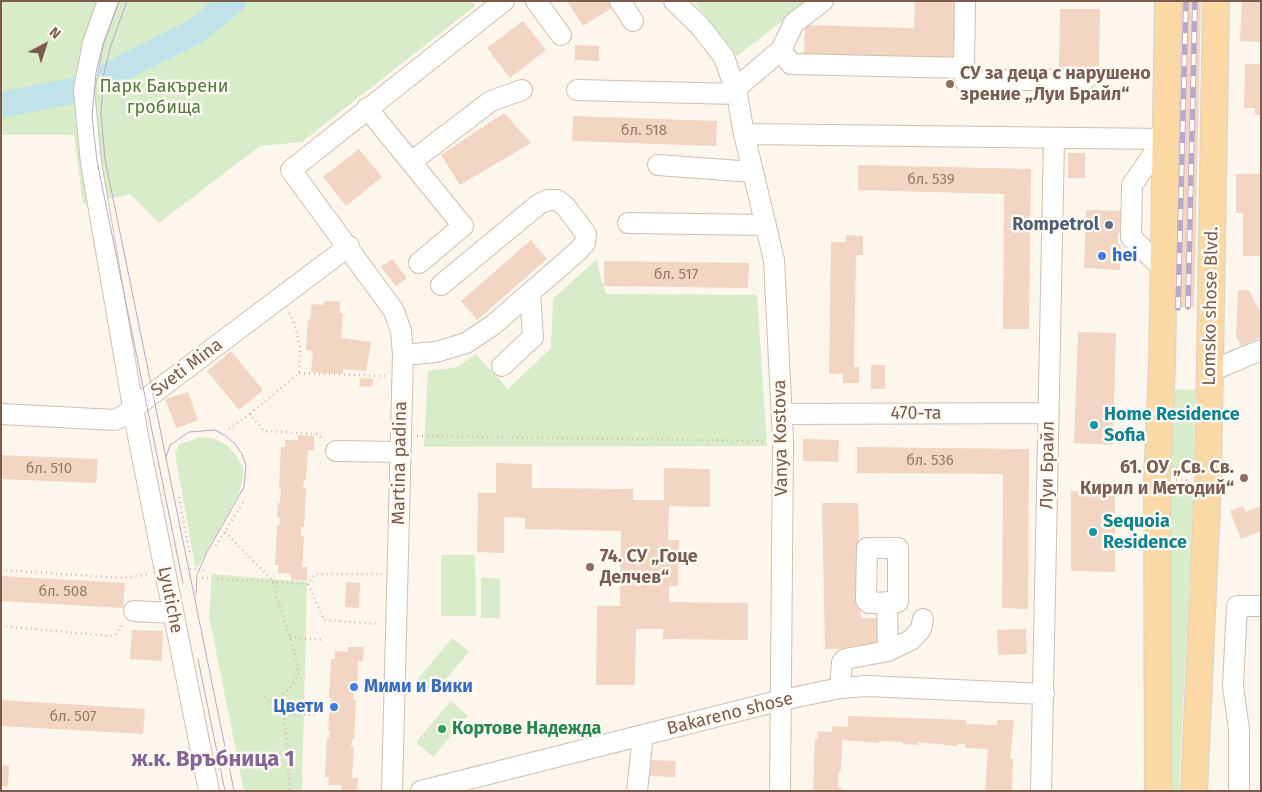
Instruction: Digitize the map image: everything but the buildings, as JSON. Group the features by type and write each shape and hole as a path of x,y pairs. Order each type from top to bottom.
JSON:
{"main road":[{"path":"1158,791 1157,479 1162,366 1164,139 1168,1"},
{"name":"Lomsko shose Blvd.","path":"1194,791 1211,371 1216,1"}],"street":[{"name":"Lyutiche","path":"108,1 93,43 84,90 85,117 91,163 135,408 138,436 209,791"},
{"path":"419,263 463,226 367,108 504,1"},
{"path":"536,1 561,35"},
{"path":"620,1 633,20"},
{"name":"Vanya Kostova","path":"674,1 699,25 724,57 736,92 774,260 783,441 780,791"},
{"path":"576,90 736,92 781,50 794,23 823,1"},
{"path":"965,1 965,81 1086,80"},
{"path":"781,50 791,64 964,68"},
{"path":"411,162 492,101 522,90"},
{"name":"Martina padina","path":"367,108 291,170 349,246 394,311 401,331 403,355 392,791"},
{"path":"744,134 1164,139"},
{"name":"Луи Брайл","path":"1041,791 1054,138"},
{"path":"658,165 753,172"},
{"path":"403,355 436,352 466,343 493,325 530,293 585,243 586,234 565,206 557,200 548,200 539,204 441,285"},
{"path":"628,223 766,225"},
{"name":"Sveti Mina","path":"2,412 115,420 135,408 349,246"},
{"path":"502,366 533,337 530,293"},
{"path":"1211,371 1261,350"},
{"name":"470-та","path":"782,414 1049,413"},
{"path":"336,451 400,444"},
{"path":"887,602 888,651"},
{"path":"1239,791 1239,730 1233,686 1237,606 1261,606"},
{"path":"134,611 173,613"},
{"path":"840,688 842,662 845,658 888,651 911,640 920,629 923,619"},
{"name":"Bakareno shose","path":"422,791 782,700 840,688 867,686 1044,694"},
{"path":"637,791 643,735"}],"path":[{"path":"282,297 295,326 300,348 299,374"},
{"path":"229,429 299,374 402,377"},
{"path":"250,414 264,431 317,434 336,451"},
{"path":"400,444 783,441"},
{"path":"178,497 190,555"},
{"path":"216,546 243,504"},
{"path":"225,532 274,582 276,597 290,637 298,672 292,686 272,703"},
{"path":"190,569 196,569"},
{"path":"1,570 124,578 155,573"},
{"path":"308,584 315,574 397,574"},
{"path":"202,578 308,584"},
{"path":"308,584 324,620 396,625"},
{"path":"1,626 110,636 119,631 125,616 134,611"},
{"path":"290,637 323,640"},
{"path":"265,697 284,714 319,715"},
{"path":"284,714 290,791"}],"green space":[{"name":"Парк Бакърени гробища","path":"1,1 471,1 475,6 302,142 260,146 159,223 130,194 83,204 74,135 1,135"},
{"path":"694,1 808,1 737,56"},
{"path":"596,260 606,294 757,295 767,446 424,447 428,371 457,367 476,354 508,389 551,348 553,299"},
{"path":"1171,389 1195,390 1194,468 1170,468"},
{"path":"201,437 214,439 227,445 236,455 243,468 243,477 239,494 198,567 195,566 175,453 180,444"},
{"path":"1168,483 1194,484 1179,791 1169,791"},
{"path":"441,555 475,555 476,616 441,616"},
{"path":"212,574 307,582 302,791 244,791 209,616"},
{"path":"481,578 500,578 500,618 481,618"},
{"name":"Кортове Надежда","path":"452,638 469,652 434,693 418,679"},
{"name":"Кортове Надежда","path":"451,701 468,716 433,757 416,742"}],"waterway":[{"path":"111,74 196,31 233,1"},
{"path":"1,105 72,91"}],"tram line":[{"path":"119,1 103,44 96,73 92,116 97,161 183,583"},
{"path":"127,1 111,45 104,73 101,114 105,159 234,791"},
{"path":"166,457 170,445 189,432 215,430 235,444 242,454 246,465 244,487 206,554 197,575 196,595"},
{"path":"198,659 225,791"}],"railway":[{"path":"1178,308 1186,1"},
{"path":"1188,307 1195,1"}],"place":[{"name":"СУ за деца с нарушено зрение „Луи Брайл“","path":"950,84"},
{"name":"Rompetrol","path":"1109,225"},
{"name":"hei","path":"1102,256"},
{"name":"Home Residence Sofia","path":"1094,425"},
{"name":"61. ОУ „Св. Св. Кирил и Методий“","path":"1244,478"},
{"name":"Sequoia Residence","path":"1093,532"},
{"name":"74. СУ „Гоце Делчев“","path":"590,567"},
{"name":"Мими и Вики","path":"354,687"},
{"name":"Цвети","path":"334,707"},
{"name":"Кортове Надежда","path":"442,729"}],"district":[{"name":"ж.к. Връбница 1","path":"213,760"}]}
